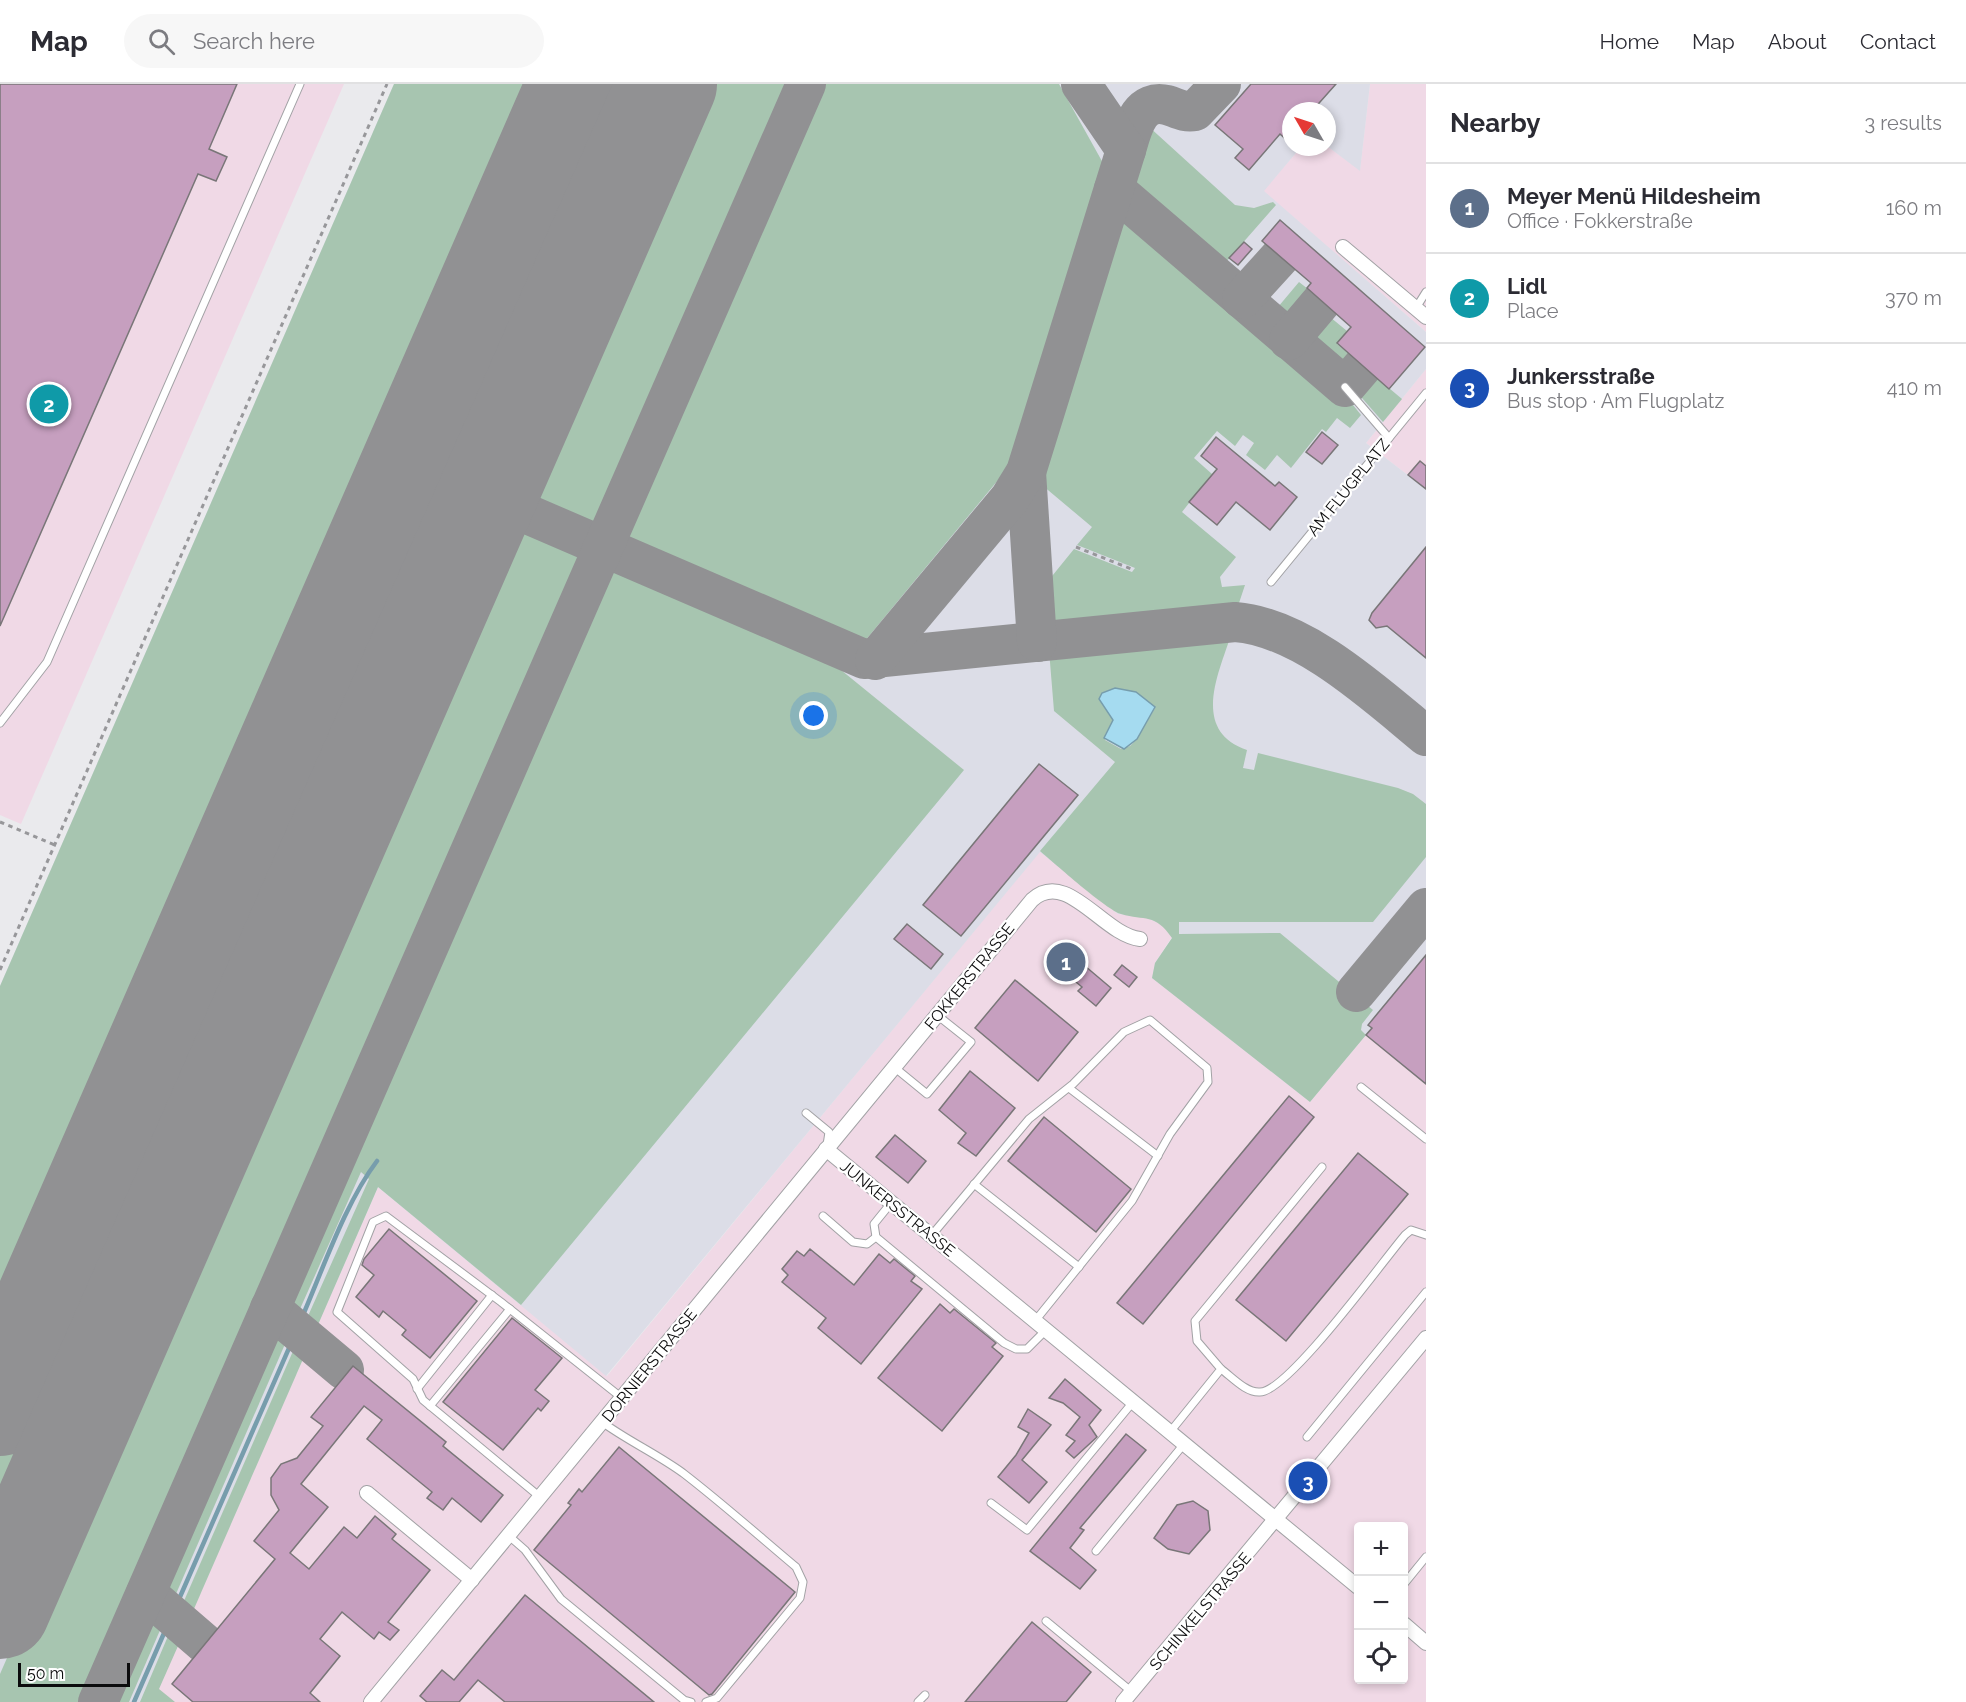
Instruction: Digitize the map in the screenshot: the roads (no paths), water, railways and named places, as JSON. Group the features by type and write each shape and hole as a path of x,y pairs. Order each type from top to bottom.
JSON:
{"street":[{"path":"1342,247 1421,312"},
{"name":"FOKKERSTRASSE","path":"826,1149 1032,900 1046,892 1067,893 1118,932 1140,939"},
{"name":"JUNKERSSTRASSE","path":"826,1149 1354,1583"},
{"name":"DORNIERSTRASSE","path":"372,1702 826,1149"},
{"path":"1276,1520 1426,1338"},
{"path":"367,1493 472,1580"},
{"name":"SCHINKELSTRASSE","path":"1128,1697 1276,1520"},
{"path":"1408,1627 1426,1643"}],"lane":[{"path":"0,723 46,662 300,84"},
{"path":"1421,312 1426,292"},
{"path":"1344,387 1389,438"},
{"name":"AM FLUGPLATZ","path":"1271,582 1426,393"},
{"path":"894,1067 927,1094 971,1042 937,1015"},
{"path":"891,1203 874,1224 876,1237 1010,1347 1027,1349 1078,1267 1132,1201 1170,1134 1208,1082 1207,1068 1150,1020 1124,1032 1069,1088 1029,1119 931,1236"},
{"path":"1361,1087 1426,1139"},
{"path":"1069,1088 1158,1156"},
{"path":"807,1113 829,1132 826,1149"},
{"path":"1322,1167 1195,1322 1197,1341 1221,1369 1248,1389 1257,1393 1270,1390 1300,1364 1405,1235 1411,1230 1426,1235"},
{"path":"974,1184 1078,1267"},
{"path":"540,1497 423,1400 413,1379 337,1312 374,1222 386,1216 492,1294 622,1398"},
{"path":"823,1216 853,1242 867,1244 876,1237"},
{"path":"1307,1437 1426,1292"},
{"path":"417,1389 492,1294"},
{"path":"430,1406 510,1308"},
{"path":"1170,1432 1221,1369"},
{"path":"991,1503 1027,1530 1133,1402"},
{"path":"602,1421 621,1436 652,1452 683,1473 796,1567 803,1582 800,1598 717,1698 706,1702"},
{"path":"1096,1551 1184,1444"},
{"path":"508,1535 530,1556 561,1599 684,1700 691,1702"},
{"path":"1408,1579 1426,1557"},
{"path":"1046,1621 1128,1697"},
{"path":"918,1702 925,1695"}],"water":[{"path":"1115,688 1136,692 1155,707 1137,739 1124,749 1104,738 1113,720 1099,699 1102,693"}],"waterway":[{"path":"300,1322 344,1217 377,1161"},
{"path":"176,1606 293,1339"},
{"path":"134,1702 168,1624"}],"place":[{"name":"Lidl","path":"49,404"},
{"name":"Meyer Menü Hildesheim","path":"1066,962"},
{"name":"Junkersstraße","path":"1308,1481"}]}
